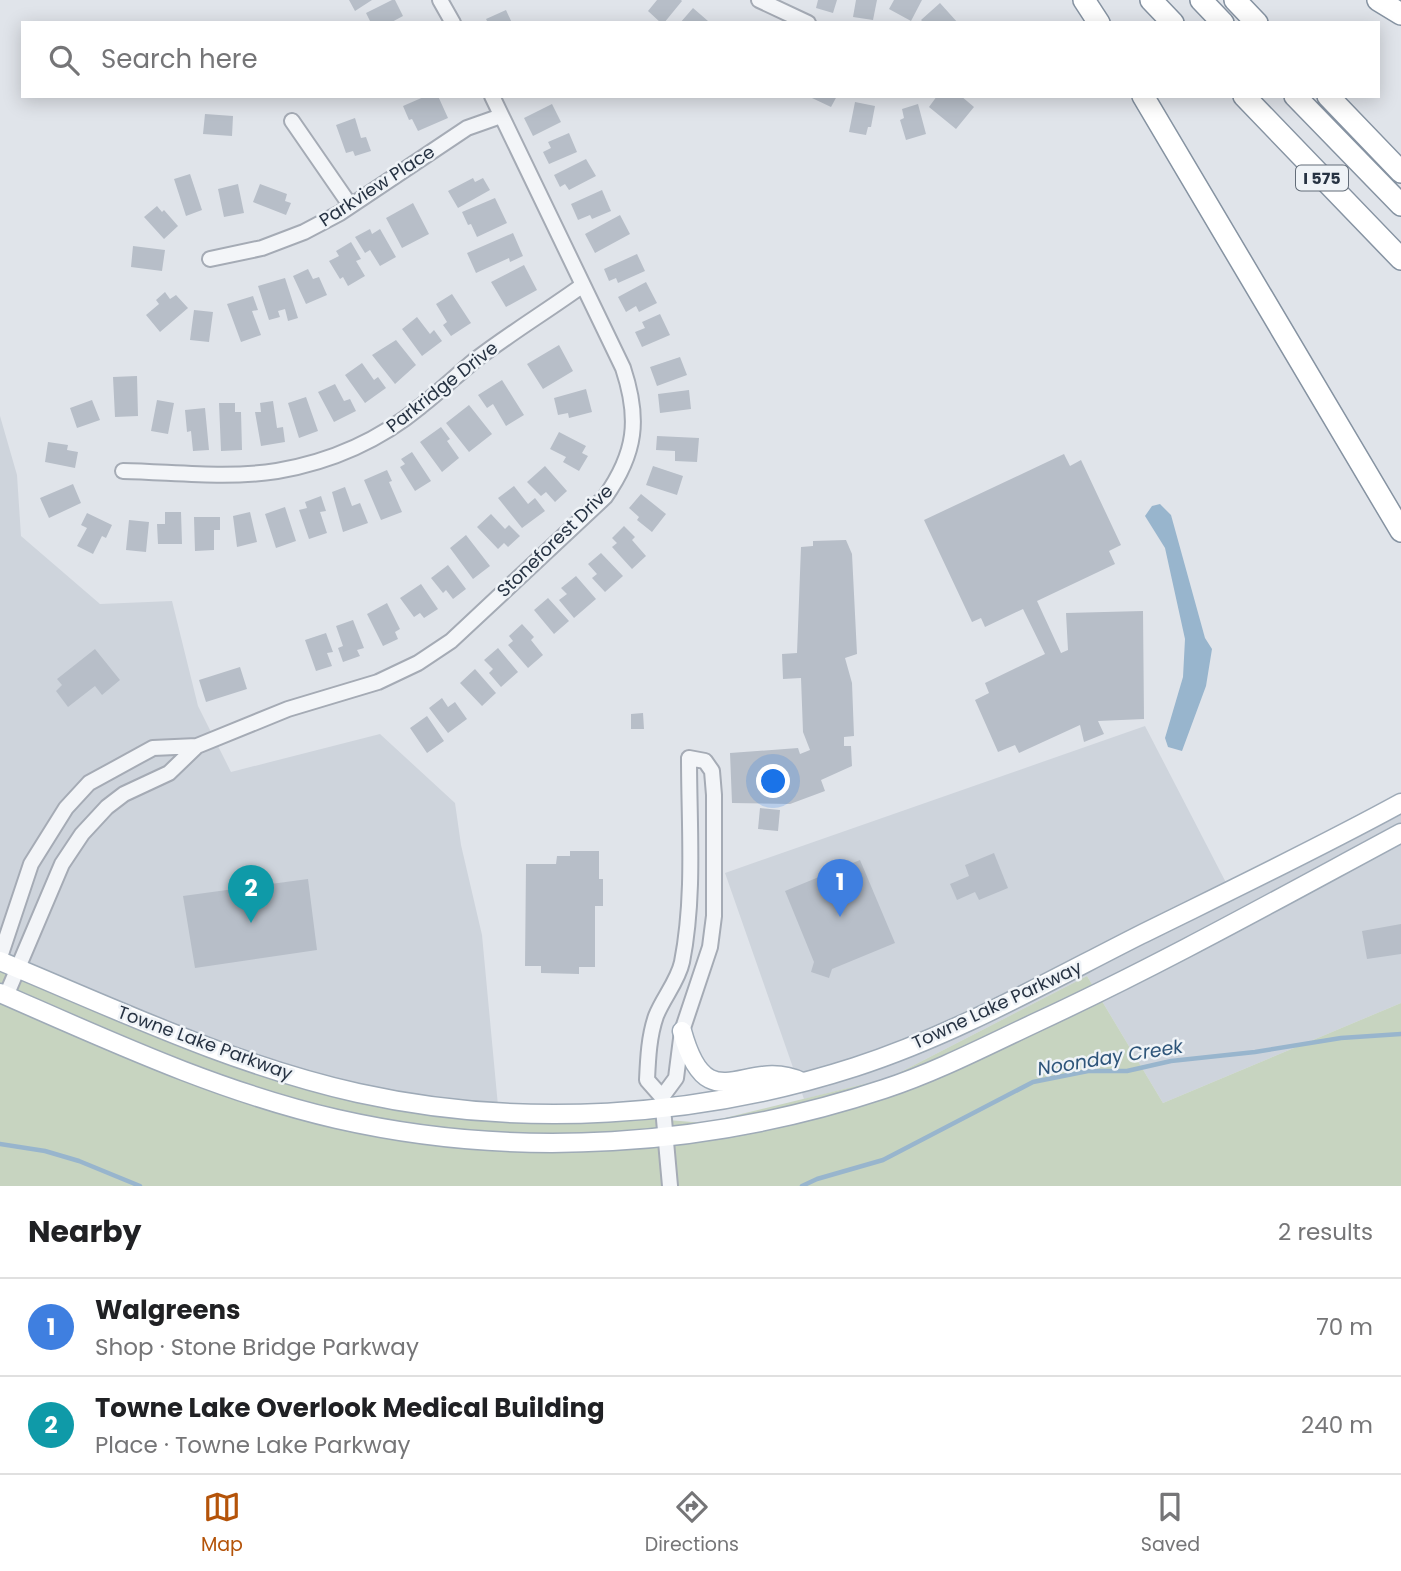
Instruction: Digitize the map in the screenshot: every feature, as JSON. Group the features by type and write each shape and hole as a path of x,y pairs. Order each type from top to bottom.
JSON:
{"highway":[{"path":"1084,0 1098,21"},
{"path":"1151,0 1171,21"},
{"path":"1201,0 1221,21"},
{"path":"1235,0 1255,21"},
{"path":"1378,0 1401,14"},
{"path":"1144,98 1401,531"},
{"name":"I 575","path":"1246,98 1401,259"},
{"path":"1297,98 1401,205"},
{"path":"1330,98 1401,172"}],"main road":[{"name":"Towne Lake Parkway","path":"0,959 148,1024 255,1066 362,1094 450,1108 547,1113 751,1094 855,1067 954,1029 1306,854 1401,803"},
{"name":"Towne Lake Parkway","path":"3,995 188,1073 237,1091 337,1119 401,1131 495,1141 572,1143 666,1137 780,1117 884,1089 931,1071 1133,976 1401,832"},
{"path":"682,1031 687,1050 697,1070 712,1081 727,1083 775,1074 802,1082"}],"street":[{"path":"440,0 452,21"},
{"path":"758,0 804,21"},
{"name":"Stoneforest Drive","path":"0,959 19,894 31,864 66,808 89,783 153,748 197,746 288,709 377,682 418,663 451,641 605,498 618,479 628,458 633,437 631,392 623,368 493,98"},
{"name":"Parkview Place","path":"210,259 240,254 304,232 467,128 501,116"},
{"path":"292,121 350,205"},
{"name":"Parkridge Drive","path":"123,471 255,474 299,467 342,453 373,439 402,421 473,362 583,285"},
{"name":"Stoneforest Drive","path":"3,995 62,864 82,834 116,800 169,773 197,746"},
{"path":"663,1102 676,1078 682,1031 710,947 714,916 712,771 705,761 689,758 687,933 681,967 656,1016 650,1043 647,1080 663,1102 670,1186"},
{"path":"0,922 19,894"}],"shaded area":[{"path":"0,416 17,475 21,536 100,604 172,601 198,706 231,772 380,734 455,803 461,845 482,935 498,1106 409,1104 230,1047 0,956"},
{"path":"1145,726 1235,900 1401,814 1401,1003 1163,1103 1087,976 889,1078 804,1099 725,873"}],"green space":[{"path":"0,956 230,1047 409,1104 498,1106 704,1123 889,1078 1087,976 1163,1103 1401,1003 1401,1186 0,1186"}],"water":[{"path":"1160,504 1171,515 1205,638 1212,649 1206,686 1182,751 1168,747 1165,738 1183,677 1185,639 1165,548 1145,516 1152,506"}],"building":[{"path":"349,0 372,0 355,11"},
{"path":"395,0 403,16 394,21 370,21 366,13"},
{"path":"657,0 682,1 666,21 659,21 648,11"},
{"path":"818,0 837,0 833,13 816,8"},
{"path":"856,0 877,0 873,20 853,17"},
{"path":"894,0 922,0 911,21 889,9"},
{"path":"940,3 956,21 922,21"},
{"path":"693,8 708,21 682,21"},
{"path":"506,10 511,21 487,21 486,19"},
{"path":"421,98 439,98 448,118 418,131 403,106"},
{"path":"812,98 836,98 831,107"},
{"path":"936,98 963,98 974,107 956,129 929,107"},
{"path":"855,102 875,106 871,127 868,127 866,135 849,132"},
{"path":"552,104 561,122 533,136 524,118"},
{"path":"918,104 926,134 906,140 900,120 904,118 902,109"},
{"path":"205,114 233,116 232,136 203,134"},
{"path":"355,118 361,138 366,137 371,151 355,156 353,151 346,153 336,125"},
{"path":"569,133 577,152 549,164 543,152 551,148 548,142"},
{"path":"586,159 596,176 569,190 565,184 560,187 554,175"},
{"path":"190,174 202,210 186,216 174,179"},
{"path":"473,178 475,182 483,178 490,190 458,208 448,191"},
{"path":"238,184 244,213 224,217 218,189"},
{"path":"260,184 287,194 285,201 291,203 286,215 253,202"},
{"path":"602,190 611,211 592,219 590,215 578,220 571,204"},
{"path":"495,198 507,223 477,237 462,212"},
{"path":"413,203 429,234 402,248 386,218"},
{"path":"157,206 178,226 164,239 144,217"},
{"path":"620,215 630,234 595,253 585,234"},
{"path":"370,229 372,234 380,229 396,257 380,266 370,250 365,253 355,237"},
{"path":"513,233 523,256 510,262 509,258 476,273 467,253"},
{"path":"351,242 361,259 356,261 365,276 348,286 343,277 340,279 329,261 339,256 336,251"},
{"path":"133,246 165,250 162,271 131,267"},
{"path":"637,254 645,271 618,283 616,278 609,281 604,269"},
{"path":"524,265 537,290 506,307 491,282"},
{"path":"308,269 313,279 319,277 327,295 306,304 293,276"},
{"path":"285,278 298,318 288,321 285,309 278,311 280,317 269,320 258,286"},
{"path":"646,282 657,303 639,312 636,306 626,312 618,297"},
{"path":"165,292 170,299 176,295 188,308 160,332 146,315 159,304 156,300"},
{"path":"452,294 471,323 451,336 443,325 447,322 436,304"},
{"path":"253,296 258,310 252,311 261,335 241,342 227,304"},
{"path":"194,310 213,312 209,342 190,340"},
{"path":"660,314 670,335 642,347 635,332 645,328 642,322"},
{"path":"417,317 430,334 434,330 442,341 422,356 402,329"},
{"path":"396,340 416,365 395,384 372,355"},
{"path":"559,345 573,371 543,389 527,364"},
{"path":"680,357 687,375 657,386 650,367"},
{"path":"362,363 374,380 378,377 386,388 365,403 345,375"},
{"path":"137,376 138,416 115,417 113,377"},
{"path":"502,380 524,415 506,426 493,404 487,408 478,395"},
{"path":"335,384 344,401 350,399 356,411 334,422 318,392"},
{"path":"586,389 592,412 569,418 568,413 558,415 554,398"},
{"path":"689,390 691,409 660,413 658,394"},
{"path":"306,397 318,431 299,438 288,403"},
{"path":"92,400 100,420 77,428 70,408"},
{"path":"157,400 174,403 168,434 151,431"},
{"path":"273,401 277,428 283,427 285,442 261,446 255,412 261,412 260,403"},
{"path":"219,403 235,403 235,412 241,412 242,450 221,451"},
{"path":"469,405 492,434 469,452 446,423"},
{"path":"205,408 209,450 193,451 191,431 187,432 185,410"},
{"path":"441,427 459,458 442,472 420,442"},
{"path":"559,432 586,446 582,453 588,456 579,471 563,462 566,457 550,449"},
{"path":"657,436 699,438 697,462 675,461 675,451 656,450"},
{"path":"48,442 68,445 67,450 78,452 75,468 45,462"},
{"path":"412,452 431,481 415,491 400,467 405,464 401,459"},
{"path":"1064,454 1070,466 1081,460 1121,545 1109,551 1115,564 1037,601 1061,653 1068,650 1066,613 1143,611 1144,719 1098,721 1104,734 1084,742 1080,725 1019,753 1015,745 998,752 975,700 989,693 985,683 1045,654 1023,609 985,627 981,618 972,622 924,520"},
{"path":"545,466 567,491 555,502 546,492 541,496 527,482"},
{"path":"653,466 683,476 677,495 646,485"},
{"path":"387,470 392,481 389,482 402,512 381,520 364,480"},
{"path":"73,484 81,503 49,518 40,498"},
{"path":"514,486 528,504 535,498 545,511 522,528 498,498"},
{"path":"345,487 352,506 360,503 368,523 343,532 332,492"},
{"path":"641,494 666,514 652,532 637,520 639,517 629,508"},
{"path":"321,496 326,511 320,512 327,533 309,539 299,510 307,508 305,502"},
{"path":"285,507 296,541 276,548 265,514"},
{"path":"165,512 181,512 182,544 158,544 157,524 165,524"},
{"path":"250,512 257,542 237,547 233,516"},
{"path":"87,513 112,525 106,538 102,536 93,554 77,546 87,528 81,525"},
{"path":"491,514 505,529 509,525 520,536 508,547 504,543 498,549 477,527"},
{"path":"194,517 220,517 220,530 214,530 214,550 195,551"},
{"path":"129,520 149,522 146,552 126,550"},
{"path":"624,526 635,537 632,540 646,556 632,569 612,547 617,543 612,538"},
{"path":"466,535 490,566 473,579 450,548"},
{"path":"846,540 852,554 857,654 845,658 852,683 854,736 844,737 844,746 851,746 852,766 821,780 825,791 790,804 732,803 730,753 798,748 800,754 810,750 803,732 801,678 783,679 782,654 797,653 801,547 813,546 813,541"},
{"path":"601,553 623,576 605,592 592,578 597,574 588,564"},
{"path":"448,565 466,589 453,599 446,590 443,593 431,578"},
{"path":"576,576 596,599 574,618 559,600 567,594 561,588"},
{"path":"421,584 438,609 424,618 420,613 414,617 400,598"},
{"path":"548,598 569,621 554,634 534,610"},
{"path":"387,603 400,629 395,632 398,639 383,646 367,614"},
{"path":"353,620 364,648 357,650 360,656 343,662 338,648 343,646 336,626"},
{"path":"522,624 534,637 531,640 543,655 528,668 508,645 513,641 509,636"},
{"path":"326,633 333,652 327,653 332,666 316,671 305,640"},
{"path":"498,648 518,672 501,687 489,673 493,669 484,660"},
{"path":"95,649 120,680 102,695 95,686 68,707 56,691 62,685 57,679"},
{"path":"240,667 247,689 206,702 199,680"},
{"path":"475,669 496,693 482,706 460,683"},
{"path":"442,698 448,707 455,702 467,719 448,733 429,708"},
{"path":"643,713 644,729 631,729 631,714"},
{"path":"427,716 444,741 427,753 410,728"},
{"path":"760,808 780,810 778,831 758,829"},
{"path":"570,851 599,851 603,906 595,906 595,967 579,967 579,974 541,973 541,966 525,966 526,864 556,864 557,856 570,856"},
{"path":"994,853 1008,888 979,900 975,892 957,900 950,884 969,876 965,865"},
{"path":"860,860 895,943 832,969 829,978 811,972 814,962 785,891"},
{"path":"308,879 317,950 195,968 183,896"},
{"path":"1401,924 1401,954 1367,959 1362,931"}],"waterway":[{"name":"Noonday Creek","path":"802,1186 883,1160 1033,1082 1088,1071 1127,1071 1171,1061 1255,1052 1341,1038 1401,1034"},
{"name":"Noonday Creek","path":"0,1144 45,1151 79,1161 140,1186"}],"place":[{"name":"Walgreens","path":"840,917"},
{"name":"Towne Lake Overlook Medical Building","path":"251,923"}]}
